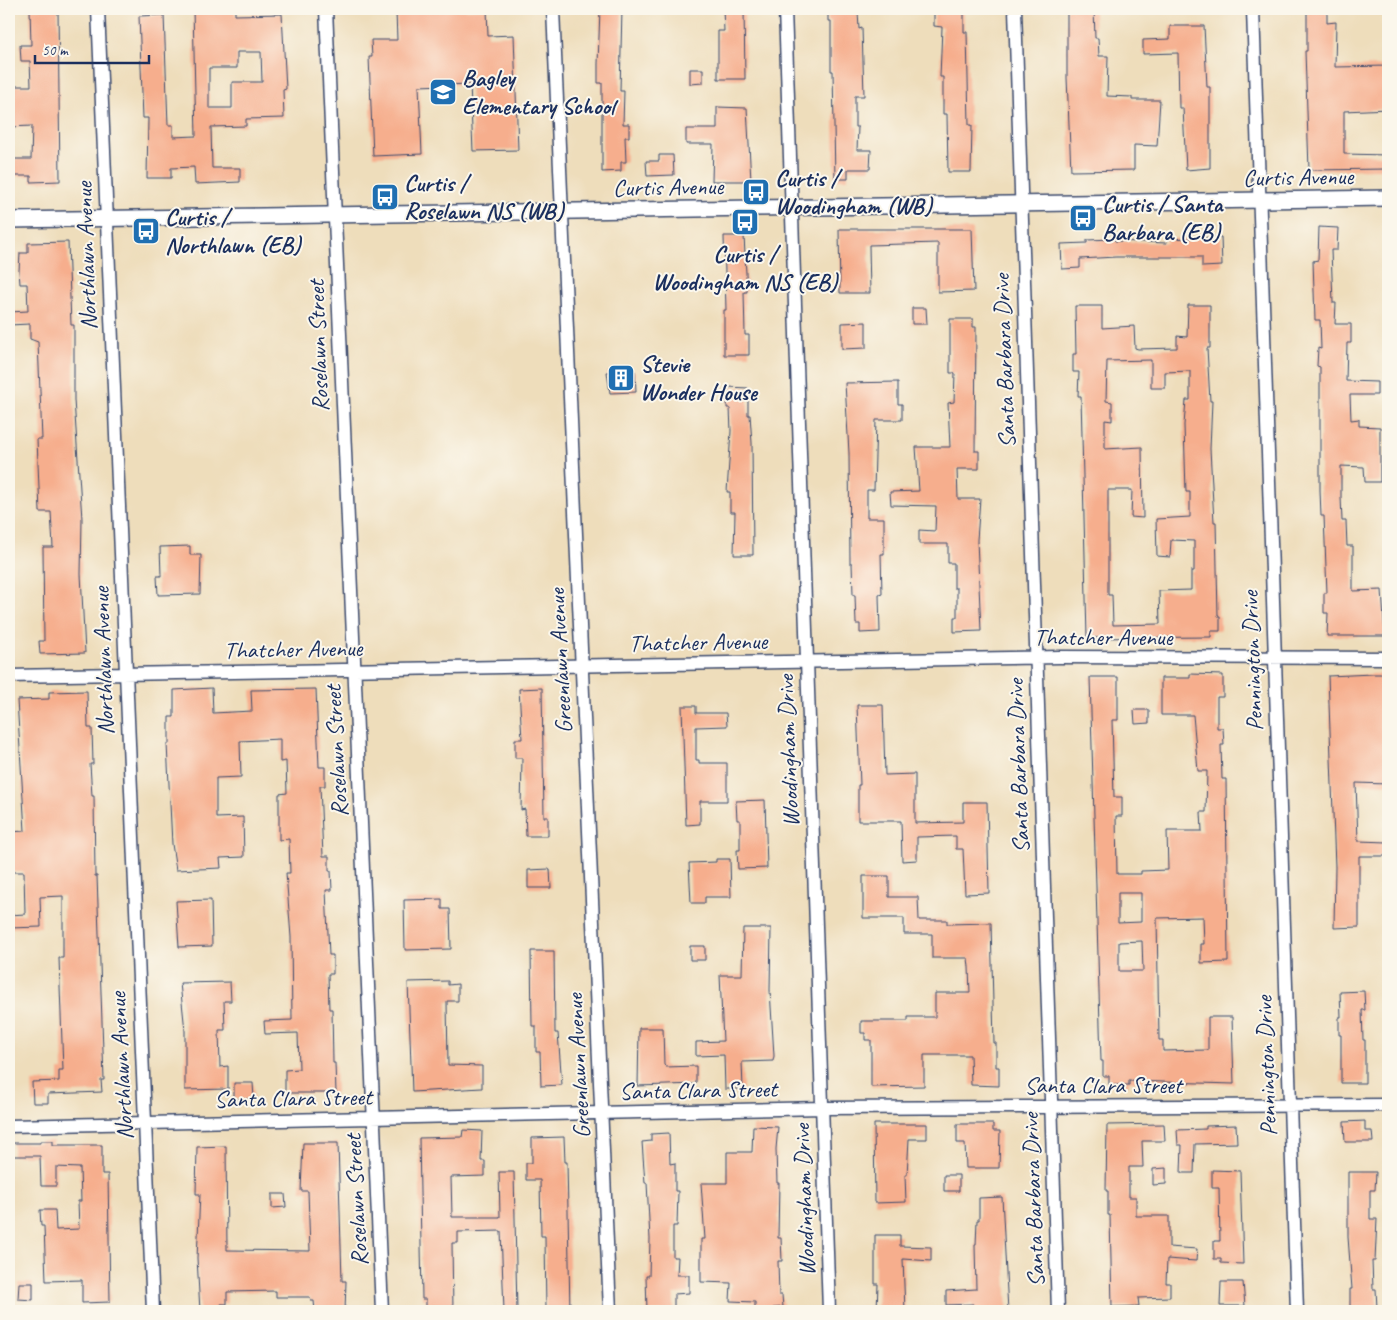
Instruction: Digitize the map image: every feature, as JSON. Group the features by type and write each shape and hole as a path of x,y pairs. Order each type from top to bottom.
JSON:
{"street":[{"name":"Northlawn Avenue","path":"98,9 153,1311"},
{"name":"Roselawn Street","path":"326,9 382,1311"},
{"name":"Greenlawn Avenue","path":"553,9 610,1311"},
{"name":"Woodingham Drive","path":"785,9 829,1311"},
{"name":"Santa Barbara Drive","path":"1015,9 1058,1311"},
{"name":"Pennington Drive","path":"1253,9 1296,1311"},
{"name":"Curtis Avenue","path":"9,220 1388,198"},
{"name":"Thatcher Avenue","path":"9,676 1035,658 1388,658"},
{"name":"Santa Clara Street","path":"9,1126 822,1108 1388,1105"}],"building":[{"path":"30,9 58,9 60,181 31,182 31,176 9,176 9,159 31,159 32,126 9,127 9,86 31,86 30,61 21,61 20,45 31,45"},
{"path":"193,9 235,9 235,15 282,14 286,89 283,90 284,118 246,119 246,126 211,127 212,168 240,168 240,182 195,184 194,167 171,168 171,178 147,178 148,118 143,118 139,16 164,15 168,125 173,125 173,137 196,136","holes":["237,52 261,52 262,82 232,82 232,108 209,108 209,68 237,68"]},
{"path":"487,9 488,36 514,35 518,150 473,151 470,84 419,86 422,154 373,156 369,57 372,57 371,40 397,40 396,12"},
{"path":"600,9 622,9 620,91 624,91 623,124 629,124 629,137 625,137 626,162 621,162 621,171 602,172 602,83 598,83"},
{"path":"723,9 744,9 745,79 718,79 718,31 724,31"},
{"path":"828,9 849,9 849,12 858,12 859,29 862,28 864,96 855,96 855,127 858,127 857,150 871,150 870,169 848,169 848,179 835,179 831,21 828,21"},
{"path":"934,9 964,9 964,32 967,32 969,125 972,125 971,172 948,172 947,114 943,114 943,77 940,77 942,27 934,26"},
{"path":"1067,9 1094,9 1095,38 1098,38 1099,56 1108,56 1107,96 1132,97 1132,100 1160,100 1157,146 1134,145 1134,170 1071,171 1067,78"},
{"path":"1307,9 1327,9 1327,23 1336,22 1335,67 1388,66 1388,109 1344,111 1344,154 1388,155 1388,169 1309,170 1305,51 1307,51"},
{"path":"1170,26 1204,26 1207,87 1210,87 1210,168 1186,170 1183,108 1179,108 1178,53 1143,54 1143,40 1170,39"},
{"path":"690,69 703,69 703,83 690,84"},
{"path":"717,107 747,108 751,181 712,181 713,144 686,144 686,129 717,129"},
{"path":"659,155 673,155 674,175 647,176 646,161 659,161"},
{"path":"1319,227 1338,228 1337,250 1331,250 1333,303 1336,303 1335,324 1351,324 1351,343 1347,343 1346,381 1377,382 1377,395 1350,395 1351,420 1359,419 1359,426 1380,427 1380,482 1365,482 1364,467 1341,466 1341,497 1342,521 1346,521 1347,546 1353,546 1353,591 1382,590 1385,636 1327,636 1328,613 1324,613 1324,593 1327,593 1324,516 1321,516 1320,490 1320,367 1317,366 1318,348 1321,349 1320,320 1315,320 1313,261 1318,260"},
{"path":"839,229 972,229 974,291 938,292 938,243 869,245 870,293 840,293"},
{"path":"724,236 744,236 747,292 744,292 745,335 749,335 749,355 724,355 724,310 726,310"},
{"path":"1221,237 1222,266 1202,267 1202,257 1116,257 1080,259 1080,268 1062,269 1061,244 1087,243 1087,240 1115,239 1115,241 1167,243 1166,239"},
{"path":"68,242 71,325 74,325 74,400 82,519 81,574 85,653 40,654 39,641 44,641 43,547 53,547 51,512 40,512 37,439 42,439 38,342 30,339 30,324 9,325 9,312 28,311 27,284 20,284 19,271 20,253 28,253 28,243"},
{"path":"1188,305 1210,305 1210,348 1207,348 1210,401 1212,401 1210,449 1214,522 1216,522 1220,631 1211,631 1211,637 1087,638 1081,396 1078,396 1079,372 1073,372 1073,354 1076,354 1075,306 1102,306 1102,328 1134,326 1135,348 1138,349 1177,348 1177,336 1187,337","holes":["1151,360 1151,388 1165,388 1165,372 1190,371 1190,400 1186,400 1184,425 1186,492 1190,492 1190,517 1156,519 1157,556 1170,557 1171,540 1194,541 1194,571 1191,571 1191,590 1159,591 1160,624 1113,625 1112,595 1108,595 1108,490 1132,490 1131,517 1143,518 1142,447 1105,449 1105,420 1112,421 1112,402 1106,401 1107,361"]},
{"path":"912,308 926,308 927,324 912,324"},
{"path":"950,319 973,319 973,327 976,327 975,451 979,451 979,469 957,469 958,499 980,499 977,540 981,631 954,632 954,617 957,617 957,588 954,588 954,563 948,563 948,544 919,544 919,530 935,531 936,506 891,505 890,492 919,491 916,447 950,447 948,403 954,402 955,373 950,373"},
{"path":"866,322 866,348 842,349 842,323"},
{"name":"Stevie Wonder House","path":"635,371 636,392 610,393 607,372"},
{"path":"898,382 898,404 902,404 902,420 876,420 874,490 867,490 867,518 884,518 884,554 881,554 882,594 879,595 880,632 860,633 860,624 856,624 852,563 850,563 849,453 845,383"},
{"path":"728,387 748,388 748,415 750,415 752,443 753,555 734,555 735,512 730,512 730,492 727,492 731,431 730,408 727,408"},
{"path":"190,546 190,555 201,555 200,594 158,595 157,576 161,576 160,547"},
{"path":"1190,674 1223,675 1223,697 1217,697 1217,728 1223,728 1224,745 1221,745 1222,779 1226,779 1228,962 1201,963 1201,944 1204,944 1203,917 1157,918 1159,1040 1163,1040 1163,1051 1208,1050 1208,1017 1232,1017 1234,1084 1129,1081 1129,1085 1109,1085 1109,1076 1103,1076 1103,1061 1101,1061 1090,677 1118,677 1118,720 1112,720 1114,797 1122,797 1122,816 1116,816 1117,874 1141,874 1141,871 1168,870 1167,831 1202,831 1201,812 1206,812 1207,771 1198,771 1193,715 1161,715 1161,678 1190,678","holes":["1118,893 1141,893 1141,922 1118,923","1142,941 1143,971 1119,971 1119,942"]},
{"path":"1388,674 1388,784 1356,783 1358,841 1388,842 1388,856 1359,856 1359,927 1334,928 1335,867 1328,676"},
{"path":"212,688 213,713 252,711 251,690 316,689 319,767 325,767 325,786 320,786 323,856 329,856 332,890 326,890 329,955 333,955 333,974 328,974 329,1009 332,1009 333,1063 335,1063 336,1093 285,1093 285,1070 299,1069 298,1033 265,1034 264,1021 292,1020 291,937 286,873 290,873 289,839 279,840 279,794 287,793 286,761 280,762 280,739 240,741 241,777 216,778 216,818 243,817 244,857 220,858 221,868 176,870 172,844 167,744 169,744 169,717 174,717 174,690"},
{"path":"542,688 544,817 548,817 548,836 526,836 525,809 521,810 522,758 515,758 515,739 522,739 519,689"},
{"path":"87,691 88,728 92,728 93,764 90,764 92,796 94,796 95,876 97,876 104,1080 101,1080 102,1092 48,1094 48,1103 33,1103 32,1082 59,1081 59,1070 63,1070 59,958 63,958 63,896 40,897 41,927 9,928 9,915 25,914 24,872 9,872 9,832 25,831 17,700 49,699 49,692"},
{"path":"857,705 883,705 885,775 915,774 915,823 963,822 963,802 987,802 989,893 965,894 963,849 956,849 956,836 917,837 917,860 902,861 901,821 858,821 858,785 860,785"},
{"path":"682,706 696,706 696,713 726,713 727,726 696,727 696,760 699,760 699,763 727,763 727,801 700,801 700,824 686,825"},
{"path":"1134,710 1149,710 1149,723 1135,724"},
{"path":"765,800 767,868 738,869 737,850 740,850 740,820 737,820 736,801"},
{"path":"716,859 730,859 731,897 705,897 705,903 691,903 689,863 716,862"},
{"path":"550,869 551,888 528,888 528,870"},
{"path":"863,876 889,876 889,897 918,897 919,920 947,920 947,924 991,923 994,1043 996,1043 996,1067 999,1067 999,1086 971,1085 970,1055 924,1055 924,1086 871,1087 871,1040 865,1040 865,1033 861,1033 861,1021 908,1021 908,1017 935,1017 935,993 970,993 968,958 932,958 932,934 904,934 904,918 863,918"},
{"path":"442,899 442,909 450,909 451,949 405,950 404,900"},
{"path":"211,900 212,946 179,947 176,901"},
{"path":"743,928 771,928 770,990 774,1056 773,1061 742,1062 743,1089 725,1089 724,1055 696,1056 696,1042 723,1041 720,975 742,975"},
{"path":"690,946 705,946 705,960 690,960"},
{"path":"531,951 554,951 555,1033 558,1033 562,1085 541,1086 540,1052 536,1052 536,1026 532,1026"},
{"path":"448,981 448,985 458,984 458,1001 447,1001 448,1065 482,1066 482,1088 412,1092 408,982"},
{"path":"230,982 231,1001 224,1001 225,1030 219,1030 220,1067 228,1066 228,1089 185,1090 185,1031 180,983"},
{"path":"1364,991 1365,1010 1362,1010 1363,1040 1365,1040 1365,1083 1341,1083 1340,992"},
{"path":"639,1028 663,1028 664,1065 666,1067 696,1066 696,1084 638,1086"},
{"path":"234,1083 253,1083 254,1099 234,1099"},
{"path":"1365,1121 1365,1131 1372,1131 1373,1142 1345,1142 1344,1122"},
{"path":"874,1124 927,1124 927,1139 909,1139 907,1175 905,1175 906,1202 875,1203"},
{"path":"957,1124 993,1124 993,1131 1000,1131 999,1168 966,1168 965,1143 957,1143"},
{"path":"1164,1124 1165,1141 1142,1141 1143,1167 1129,1167 1129,1197 1136,1197 1136,1216 1169,1216 1169,1247 1197,1249 1196,1261 1167,1259 1166,1283 1170,1283 1170,1297 1138,1298 1139,1306 1112,1307 1110,1215 1108,1215 1108,1191 1106,1191 1107,1125"},
{"path":"1236,1125 1237,1143 1195,1144 1194,1173 1181,1173 1182,1145 1178,1145 1177,1130 1206,1129 1206,1126"},
{"path":"753,1126 778,1127 776,1149 777,1183 779,1183 778,1238 781,1238 782,1261 778,1261 779,1295 782,1295 783,1307 773,1308 773,1311 755,1311 755,1302 730,1301 731,1283 701,1282 701,1239 705,1239 701,1183 727,1183 727,1152 752,1152"},
{"path":"463,1130 482,1131 481,1161 485,1161 485,1176 451,1177 452,1217 500,1217 499,1172 514,1172 517,1311 504,1311 501,1231 458,1232 458,1243 452,1243 453,1311 426,1311 426,1299 422,1299 419,1138 462,1137"},
{"path":"669,1133 670,1164 675,1163 675,1191 678,1191 677,1226 673,1226 673,1257 678,1257 677,1275 689,1275 689,1293 674,1294 674,1311 647,1311 646,1276 649,1276 650,1239 647,1183 645,1183 642,1142 651,1141 651,1134"},
{"path":"564,1137 565,1162 567,1162 570,1311 546,1311 545,1236 541,1236 540,1180 526,1180 526,1163 532,1163 532,1138"},
{"path":"40,1141 53,1141 53,1145 102,1145 102,1174 108,1174 110,1302 82,1303 82,1280 46,1281 44,1226 41,1226 40,1210 55,1210 56,1230 79,1229 78,1201 81,1201 80,1168 56,1167 56,1186 41,1186 40,1156 13,1156 13,1143 40,1143"},
{"path":"303,1143 338,1143 342,1281 346,1281 345,1311 315,1311 314,1301 311,1301 310,1297 276,1297 276,1291 227,1292 227,1304 221,1304 221,1311 200,1311 197,1258 200,1194 196,1194 197,1147 226,1146 227,1250 310,1251 308,1191 301,1191"},
{"path":"1166,1168 1166,1184 1153,1185 1153,1169"},
{"path":"1212,1170 1240,1171 1243,1264 1221,1263 1221,1259 1214,1259 1214,1241 1220,1241 1219,1188 1212,1188"},
{"path":"1348,1172 1376,1172 1375,1190 1370,1190 1370,1219 1377,1219 1375,1261 1372,1261 1373,1289 1376,1289 1377,1308 1350,1309 1350,1289 1352,1289 1348,1237"},
{"path":"944,1175 959,1175 959,1191 944,1191"},
{"path":"272,1194 285,1194 286,1207 272,1208"},
{"path":"1002,1197 1008,1311 973,1311 973,1304 946,1305 946,1291 976,1289 975,1245 977,1220 979,1220 979,1198"},
{"path":"875,1235 900,1235 900,1246 931,1247 931,1261 903,1259 905,1311 877,1310 878,1284 875,1284"},
{"path":"1221,1282 1243,1282 1245,1306 1220,1306"},
{"path":"19,1283 33,1283 33,1300 18,1299"}],"place":[{"name":"Bagley Elementary School","path":"443,92"},
{"name":"Curtis / Woodingham (WB)","path":"756,192"},
{"name":"Curtis / Roselawn NS (WB)","path":"385,197"},
{"name":"Curtis / Santa Barbara (EB)","path":"1083,218"},
{"name":"Curtis / Woodingham NS (EB)","path":"745,222"},
{"name":"Curtis / Northlawn (EB)","path":"146,231"},
{"name":"Stevie Wonder House","path":"621,378"}]}
